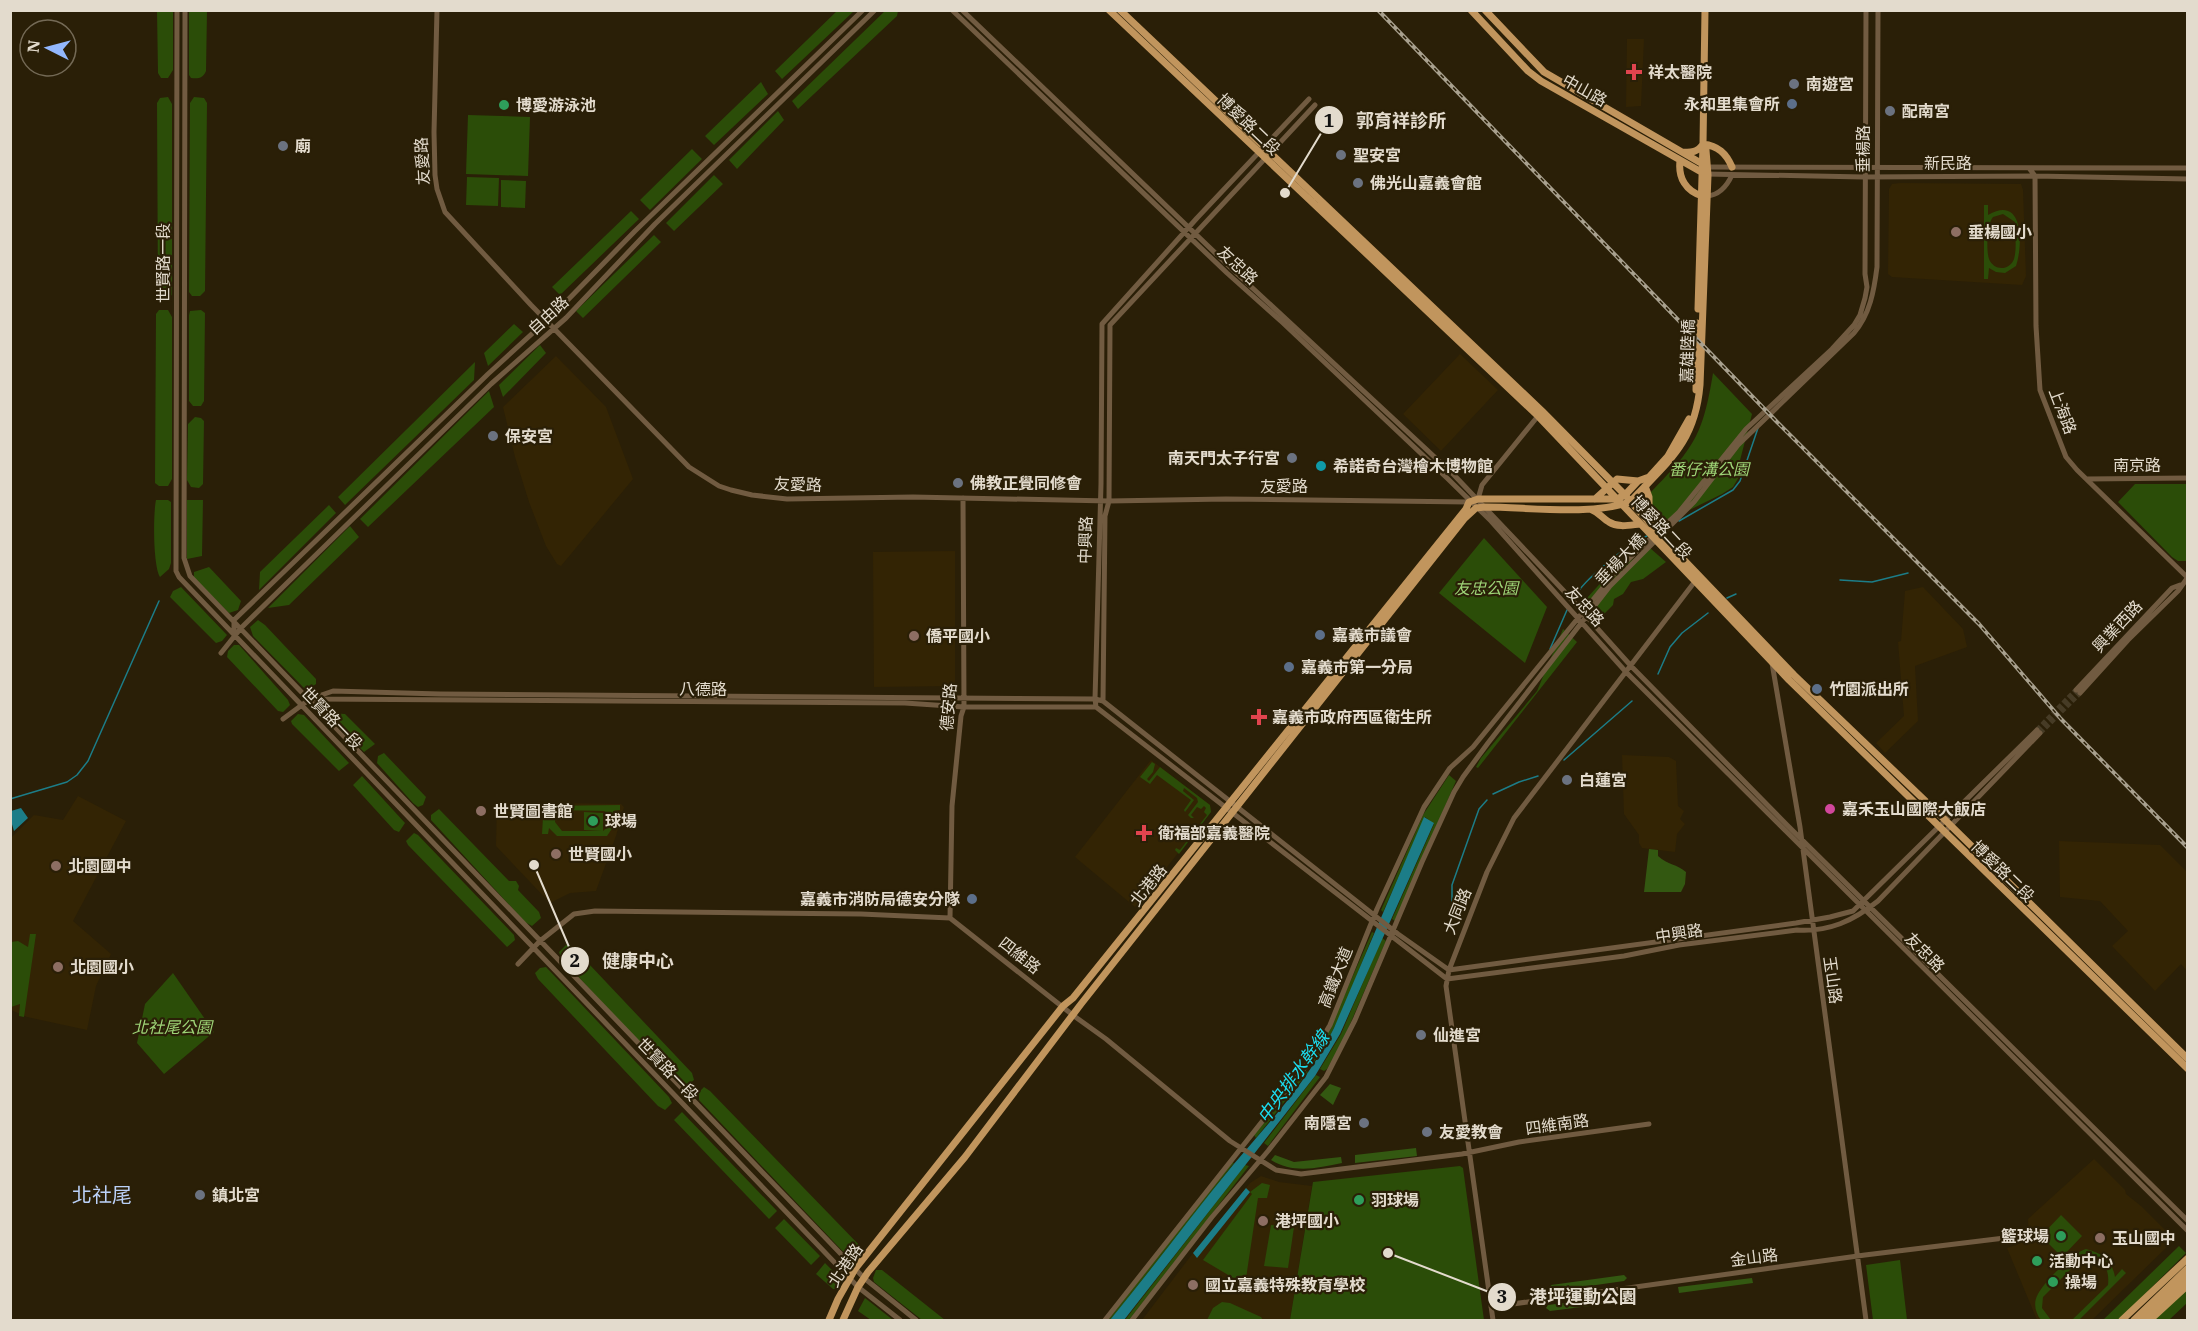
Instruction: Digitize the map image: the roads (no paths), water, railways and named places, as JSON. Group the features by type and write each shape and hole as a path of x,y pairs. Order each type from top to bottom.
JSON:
{"main road":[{"name":"博愛路二段","path":"1109,10 1610,485"},
{"name":"博愛路二段","path":"1120,10 1542,411 1624,500 1643,515 1657,536 1772,663 2187,1069"},
{"name":"中山路","path":"1471,10 1534,76 1680,161 1706,170"},
{"name":"中山路","path":"1485,10 1544,72 1682,152 1706,170"},
{"name":"嘉雄陸橋","path":"1624,500 1645,486 1650,478 1678,451 1692,425 1699,398 1706,170 1703,144 1705,10"},
{"path":"1611,120 1617,113"},
{"path":"1682,152 1695,151 1703,144 1710,145 1721,150 1728,157 1732,171"},
{"path":"1680,161 1680,172 1686,186 1693,193 1704,196"},
{"path":"1594,500 1617,479 1638,481 1650,478"},
{"path":"1476,508 1590,509 1624,500 1638,481"},
{"path":"1643,515 1649,509 1650,501 1645,486"},
{"path":"1469,502 1478,499 1624,500"},
{"name":"博愛路二段","path":"1624,500 1640,524 1651,529"},
{"name":"北港路","path":"829,1320 855,1269 1063,1006 1073,998 1142,915 1466,509 1469,502"},
{"name":"北港路","path":"843,1320 864,1278 965,1157 1302,723 1464,519 1476,508"},
{"path":"1590,509 1618,526 1640,524"},
{"name":"博愛路二段","path":"1697,579 2187,1059"},
{"path":"2122,1320 2187,1257"},
{"path":"2134,1320 2187,1268"},
{"path":"2141,1320 2187,1276"},
{"path":"2150,1320 2187,1285"}],"street":[{"name":"世賢路一段","path":"177,10 176,571 234,636 849,1278 900,1320"},
{"name":"世賢路一段","path":"186,10 183,558 190,576 855,1269 916,1320"},
{"name":"友愛路","path":"437,10 434,132 437,189 446,212 547,321 689,467 719,486 752,495 787,499 963,498 1100,501 1226,499 1469,502"},
{"name":"自由路","path":"234,620 488,374 547,321 635,231 863,10"},
{"name":"自由路","path":"221,653 241,628 491,384 567,318 655,224 875,10"},
{"name":"友忠路","path":"952,10 1190,238 1448,479 1626,672 1802,847 1862,903"},
{"name":"友忠路","path":"962,10 1189,227 1454,474 1631,666 2187,1231"},
{"name":"垂楊路","path":"1866,10 1865,274 1871,287"},
{"name":"垂楊路","path":"1871,287 1877,267 1878,10"},
{"name":"中興路","path":"1096,707 1102,324 1309,99"},
{"name":"中興路","path":"1102,701 1105,516 1109,501 1110,325 1315,105"},
{"name":"新民路","path":"1732,171 1864,168 2187,168"},
{"path":"2029,168 2035,176"},
{"name":"新民路","path":"1706,170 1864,177 2035,176 2187,179"},
{"path":"1704,196 1714,196 1722,190 1732,171"},
{"name":"上海路","path":"2035,176 2036,326 2040,390 2066,457 2187,578"},
{"name":"垂楊大橋","path":"1450,768 1473,747 1618,569 1679,512 1746,429 1832,349 1854,325 1871,287"},
{"name":"垂楊大橋","path":"1392,929 1463,777 1479,755 1611,586 1682,516 1738,445 1854,333 1866,315 1871,287"},
{"path":"1478,499 1482,485 1538,416"},
{"name":"南京路","path":"2087,478 2187,478"},
{"name":"德安路","path":"950,918 952,806 961,716 964,707 963,498"},
{"name":"興業西路","path":"2078,691 2172,588 2180,585 2187,578"},
{"name":"大同路","path":"1493,1320 1447,980 1449,970 1487,872 1514,818 1697,579"},
{"path":"234,620 234,636"},
{"name":"玉山路","path":"1766,645 1772,663 1802,840 1812,931 1866,1320"},
{"name":"八德路","path":"310,699 333,691 440,694 889,696 964,699 1095,699 1102,701"},
{"path":"283,719 310,699"},
{"name":"八德路","path":"310,699 905,703 964,707 1096,707"},
{"path":"1447,980 1096,707 1102,701 1392,929 1449,970"},
{"path":"1948,823 2039,731"},
{"name":"高鐵大道","path":"1105,1320 1306,1066 1319,1046 1424,807 1450,768"},
{"name":"中興路","path":"1449,970 1811,921 1853,910 1948,823"},
{"name":"中興路","path":"1447,980 1624,956 1694,943 1797,930 1812,931 1843,924 1868,909 1941,829"},
{"name":"友忠路","path":"1868,909 2187,1221"},
{"path":"518,964 540,941 574,914 595,910 950,918"},
{"name":"四維路","path":"950,918 1115,1046 1200,1118 1276,1170 1301,1174 1469,1152"},
{"path":"1132,1320 1257,1159 1326,1077 1355,1020 1392,929"},
{"name":"四維南路","path":"1469,1152 1519,1142 1649,1124"},
{"name":"金山路","path":"1491,1307 2021,1236"}],"water":[{"path":"21,808 28,818 14,831 11,811"},
{"path":"1424,817 1434,823 1340,1034 1315,1076 1124,1320 1110,1320 1217,1184 1288,1100 1313,1065 1334,1028"},
{"path":"1246,1188 1250,1192 1197,1258 1193,1253"}],"waterway":[{"name":"中央排水幹線","path":"1679,521 1733,490 1740,481 1758,428"},
{"name":"中央排水幹線","path":"1574,598 1579,590 1607,563 1647,536"},
{"path":"1840,580 1872,582 1908,573"},
{"path":"1727,598 1736,594"},
{"path":"10,799 67,782 77,775 88,761 159,601"},
{"name":"中央排水幹線","path":"1550,649 1567,610"},
{"path":"1658,674 1670,647 1682,633 1708,613"},
{"path":"1564,760 1632,701"},
{"path":"1493,794 1538,776"},
{"path":"1452,919 1452,885 1479,809 1487,800"}],"tunnel":[{"path":"2037,730 2076,690"},
{"path":"2040,733 2080,693"}],"railway":[{"path":"1378,10 1777,422 1979,624 2061,719 2188,848"}],"place":[{"name":"祥太醫院","path":"1634,72"},
{"name":"南遊宮","path":"1794,84"},
{"name":"永和里集會所","path":"1792,104"},
{"name":"博愛游泳池","path":"504,105"},
{"name":"配南宮","path":"1890,111"},
{"name":"廟","path":"283,146"},
{"name":"聖安宮","path":"1341,155"},
{"name":"佛光山嘉義會館","path":"1358,183"},
{"name":"郭育祥診所","path":"1285,193"},
{"name":"垂楊國小","path":"1956,232"},
{"name":"保安宮","path":"493,436"},
{"name":"南天門太子行宮","path":"1292,458"},
{"name":"希諾奇台灣檜木博物館","path":"1321,466"},
{"name":"佛教正覺同修會","path":"958,483"},
{"name":"嘉義市議會","path":"1320,635"},
{"name":"僑平國小","path":"914,636"},
{"name":"嘉義市第一分局","path":"1289,667"},
{"name":"竹園派出所","path":"1817,689"},
{"name":"嘉義市政府西區衛生所","path":"1259,717"},
{"name":"白蓮宮","path":"1567,780"},
{"name":"嘉禾玉山國際大飯店","path":"1830,809"},
{"name":"世賢圖書館","path":"481,811"},
{"name":"球場","path":"593,821"},
{"name":"衛福部嘉義醫院","path":"1144,833"},
{"name":"世賢國小","path":"556,854"},
{"name":"健康中心","path":"534,865"},
{"name":"北園國中","path":"56,866"},
{"name":"嘉義市消防局德安分隊","path":"972,899"},
{"name":"北園國小","path":"58,967"},
{"name":"仙進宮","path":"1421,1035"},
{"name":"南隱宮","path":"1364,1123"},
{"name":"友愛教會","path":"1427,1132"},
{"name":"鎮北宮","path":"200,1195"},
{"name":"羽球場","path":"1359,1200"},
{"name":"港坪國小","path":"1263,1221"},
{"name":"籃球場","path":"2061,1236"},
{"name":"玉山國中","path":"2100,1238"},
{"name":"港坪運動公園","path":"1388,1253"},
{"name":"活動中心","path":"2037,1261"},
{"name":"操場","path":"2053,1282"},
{"name":"國立嘉義特殊教育學校","path":"1193,1285"}],"district":[{"name":"北社尾","path":"102,1194"}],"park label":[{"name":"番仔溝公園","path":"1709,469"},
{"name":"友忠公園","path":"1486,588"},
{"name":"北社尾公園","path":"172,1027"}]}
